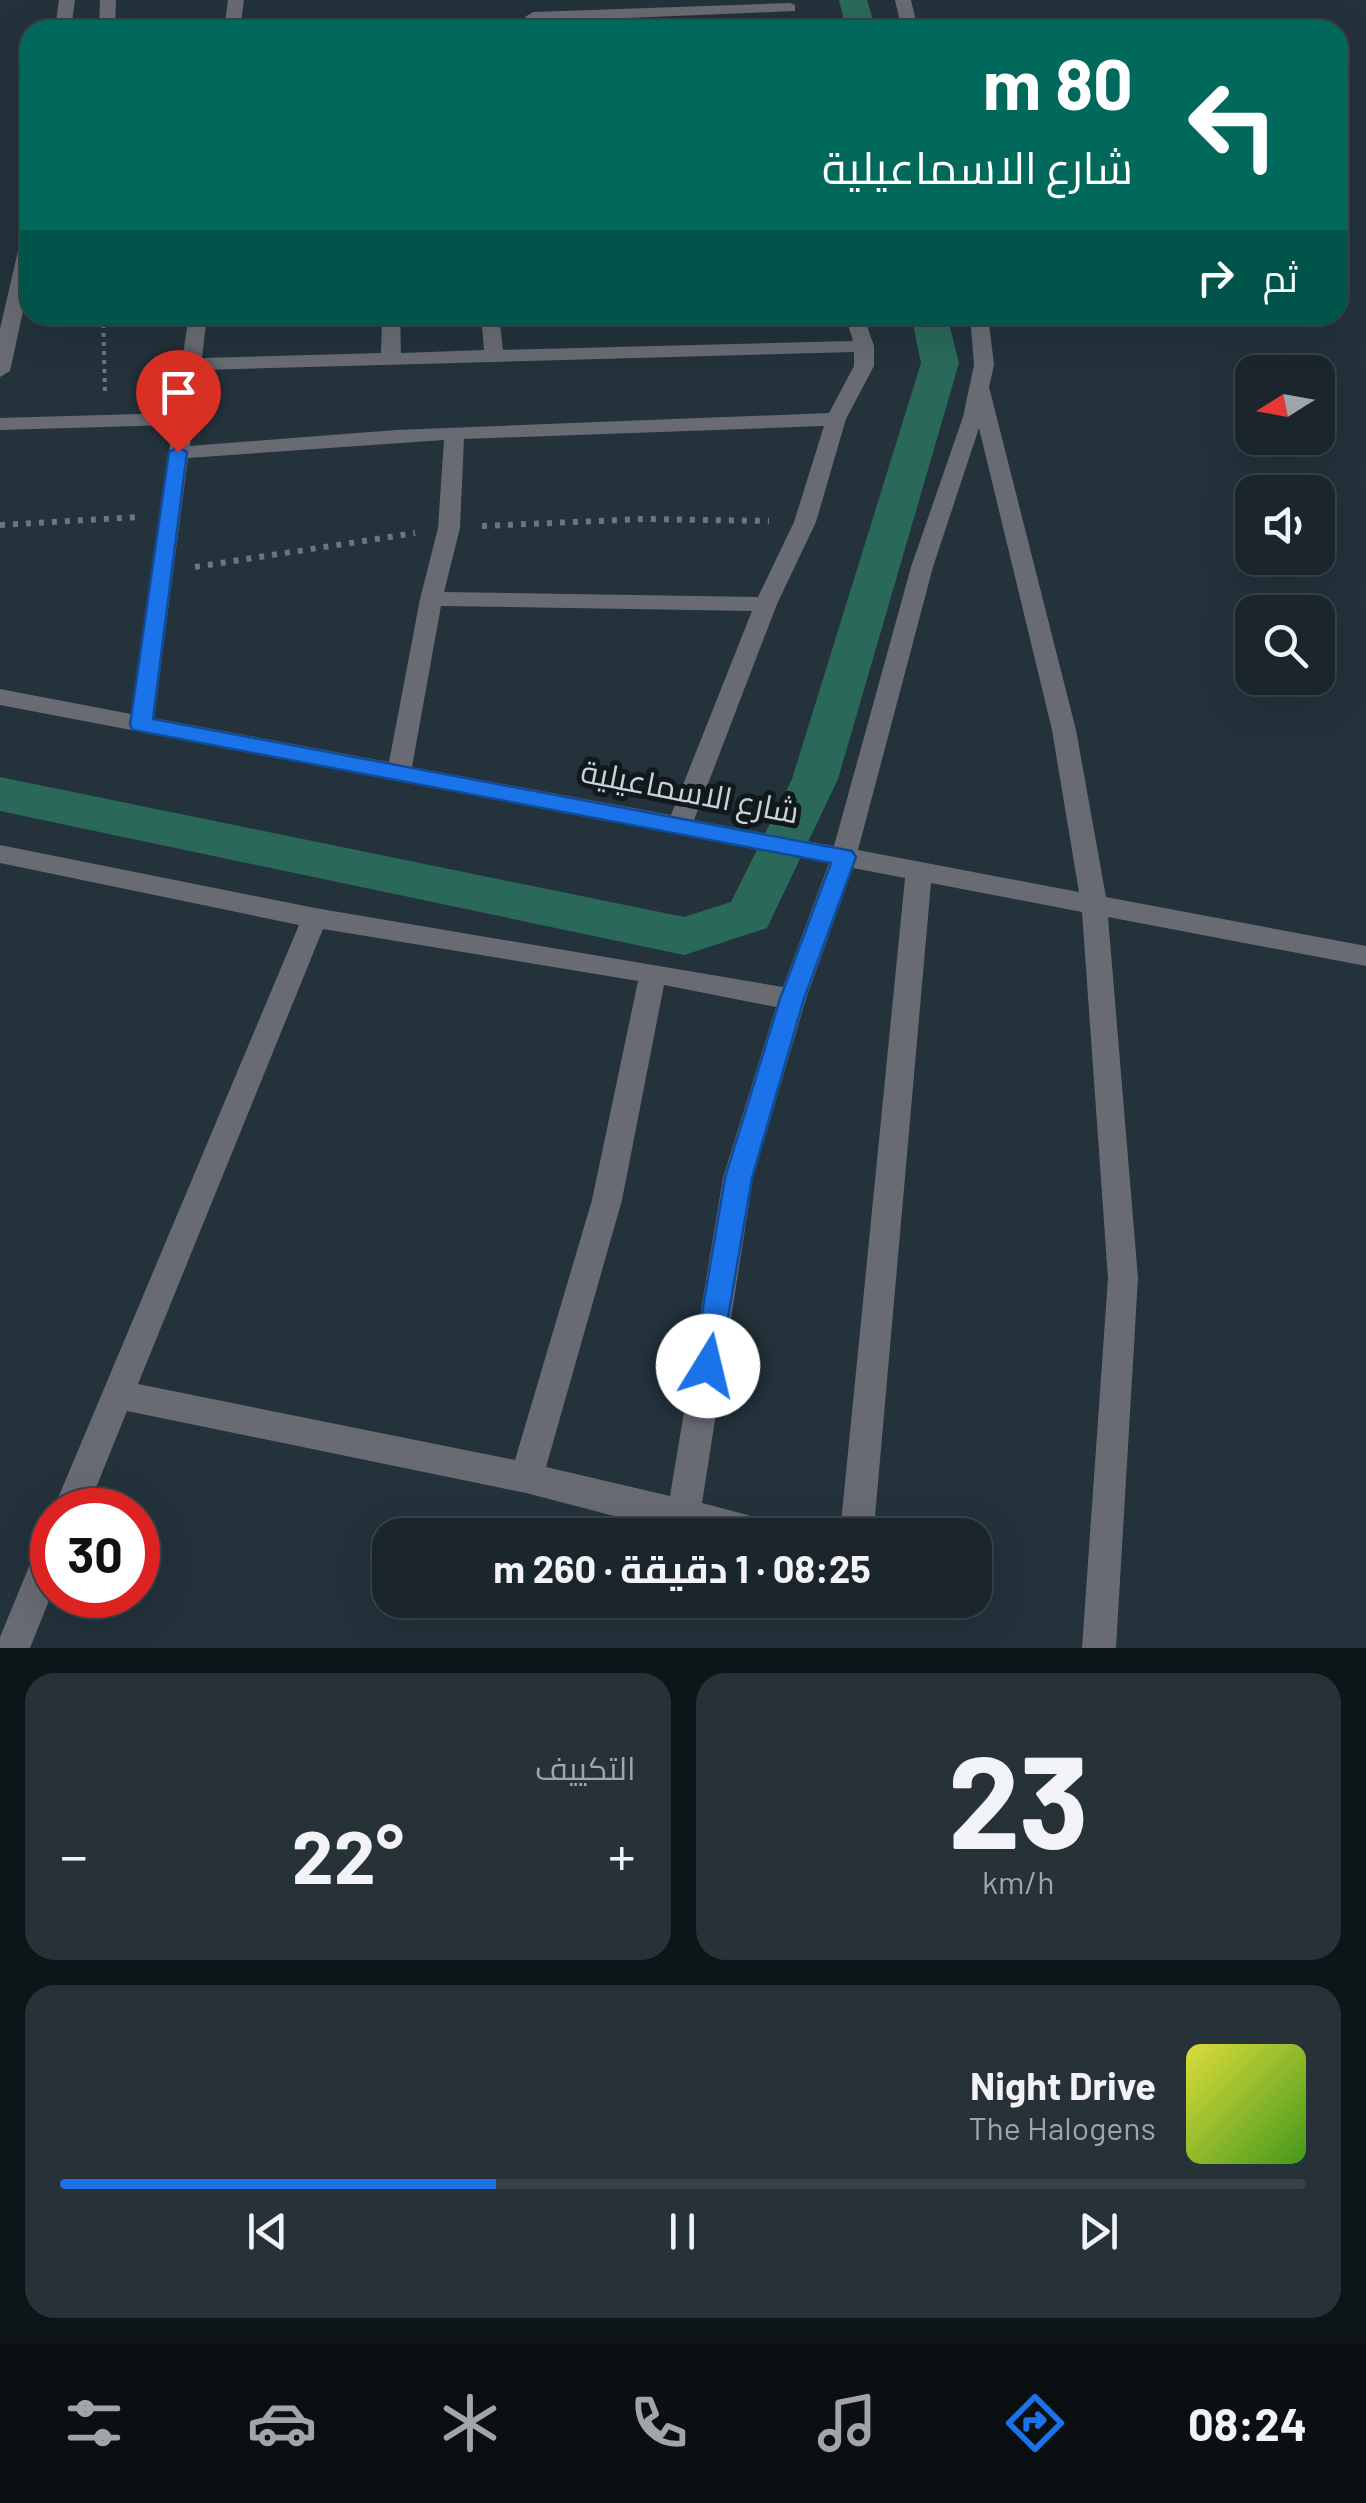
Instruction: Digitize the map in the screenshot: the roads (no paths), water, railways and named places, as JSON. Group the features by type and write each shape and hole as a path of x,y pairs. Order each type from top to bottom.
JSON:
{"street":[{"path":"533,17 790,4"},
{"path":"0,371 20,282"},
{"path":"141,725 197,325"},
{"path":"390,358 391,325"},
{"path":"491,325 494,356"},
{"path":"679,826 766,604 805,522 836,418 864,366 864,346 857,325"},
{"path":"118,1396 526,1478 683,1518 738,1178 792,999 844,857 922,566 981,389 984,352 980,325"},
{"path":"192,364 864,346"},
{"path":"981,389 1013,536 1064,730 1094,904 1123,1278 1099,1648"},
{"path":"178,452 396,436 454,437 644,424 836,418"},
{"path":"0,424 182,419"},
{"path":"399,773 431,600 449,528 454,437"},
{"path":"431,600 766,604"},
{"name":"شارع الاسماعيلية","path":"0,698 1366,956"},
{"path":"0,854 315,918 792,999"},
{"path":"858,1518 889,1222 919,870"},
{"path":"79,1488 315,918"},
{"path":"526,1478 607,1200 653,973"},
{"path":"13,1648 30,1606"}],"waterway":[{"path":"853,0 858,20"},
{"path":"0,794 684,936 749,915 815,779 940,363 931,325"}]}
